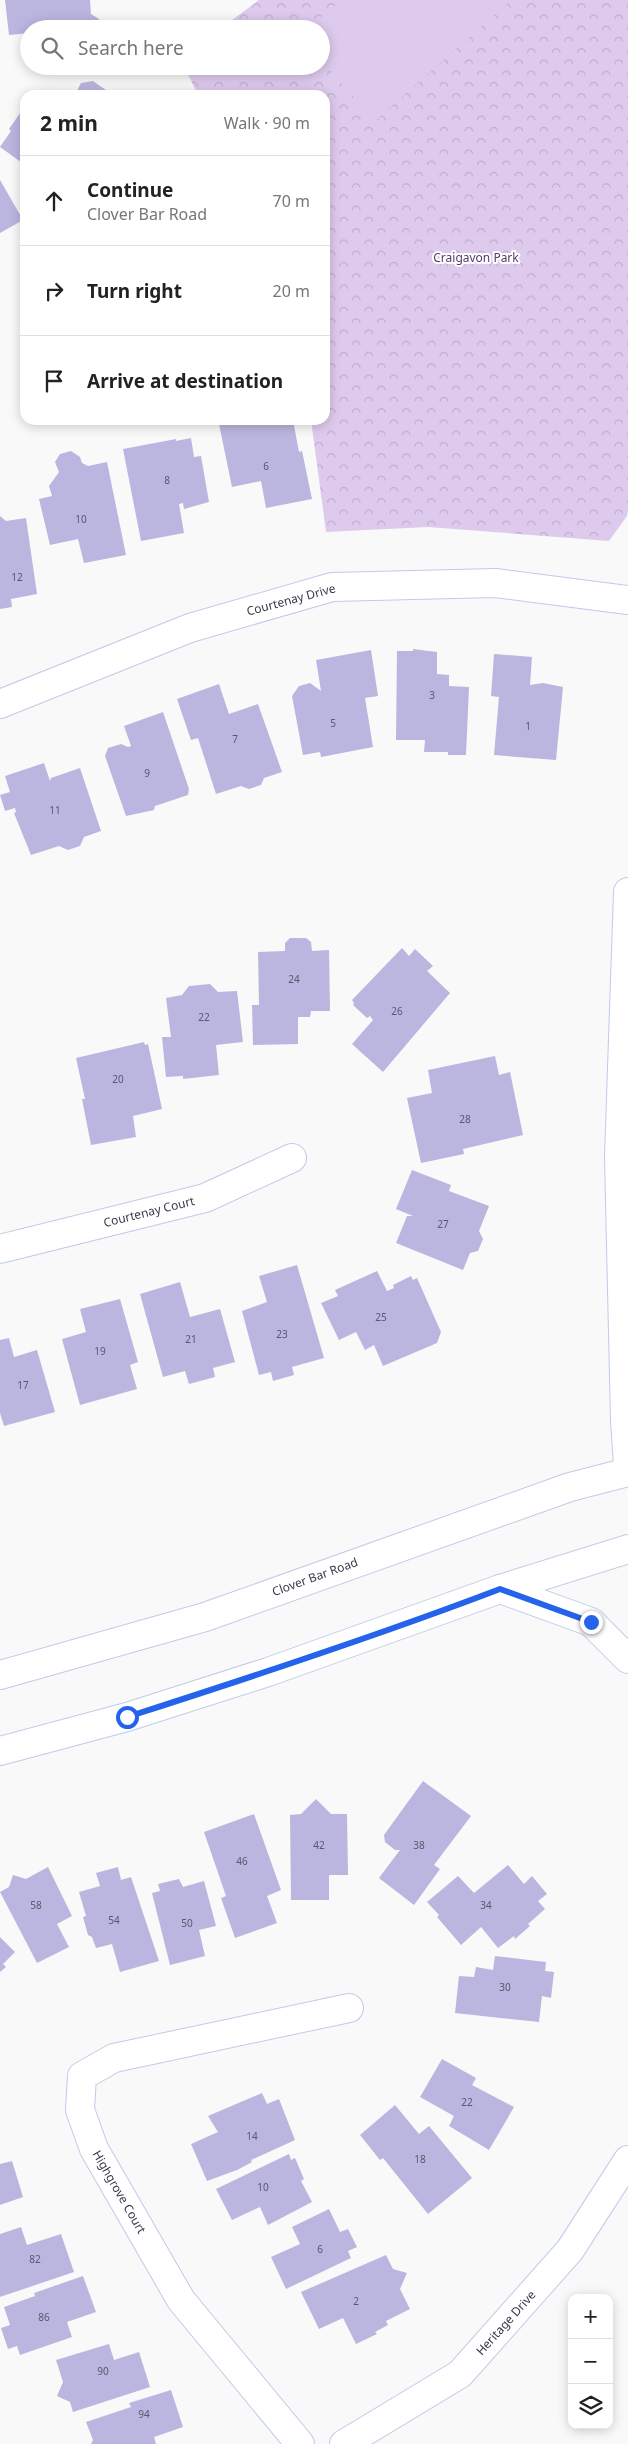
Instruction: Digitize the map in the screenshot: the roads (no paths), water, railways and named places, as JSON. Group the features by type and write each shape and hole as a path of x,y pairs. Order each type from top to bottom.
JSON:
{"street":[{"name":"Courtenay Drive","path":"0,704 190,628 332,587 495,583 628,600"},
{"path":"628,892 619,1157 625,1420 628,1465"},
{"name":"Courtenay Court","path":"0,1249 205,1198 292,1158"},
{"name":"Clover Bar Road","path":"0,1675 205,1617 570,1487 628,1472"},
{"path":"0,1751 127,1717 268,1672 424,1618 500,1589 628,1549"},
{"path":"500,1589 591,1622 628,1659"},
{"name":"Highgrove Court","path":"300,2444 181,2300 94,2149 80,2110 82,2076 114,2058 349,2008"},
{"name":"Heritage Drive","path":"344,2444 460,2374 570,2250 628,2160"}],"park label":[{"name":"Craigavon Park","path":"476,258"}]}
